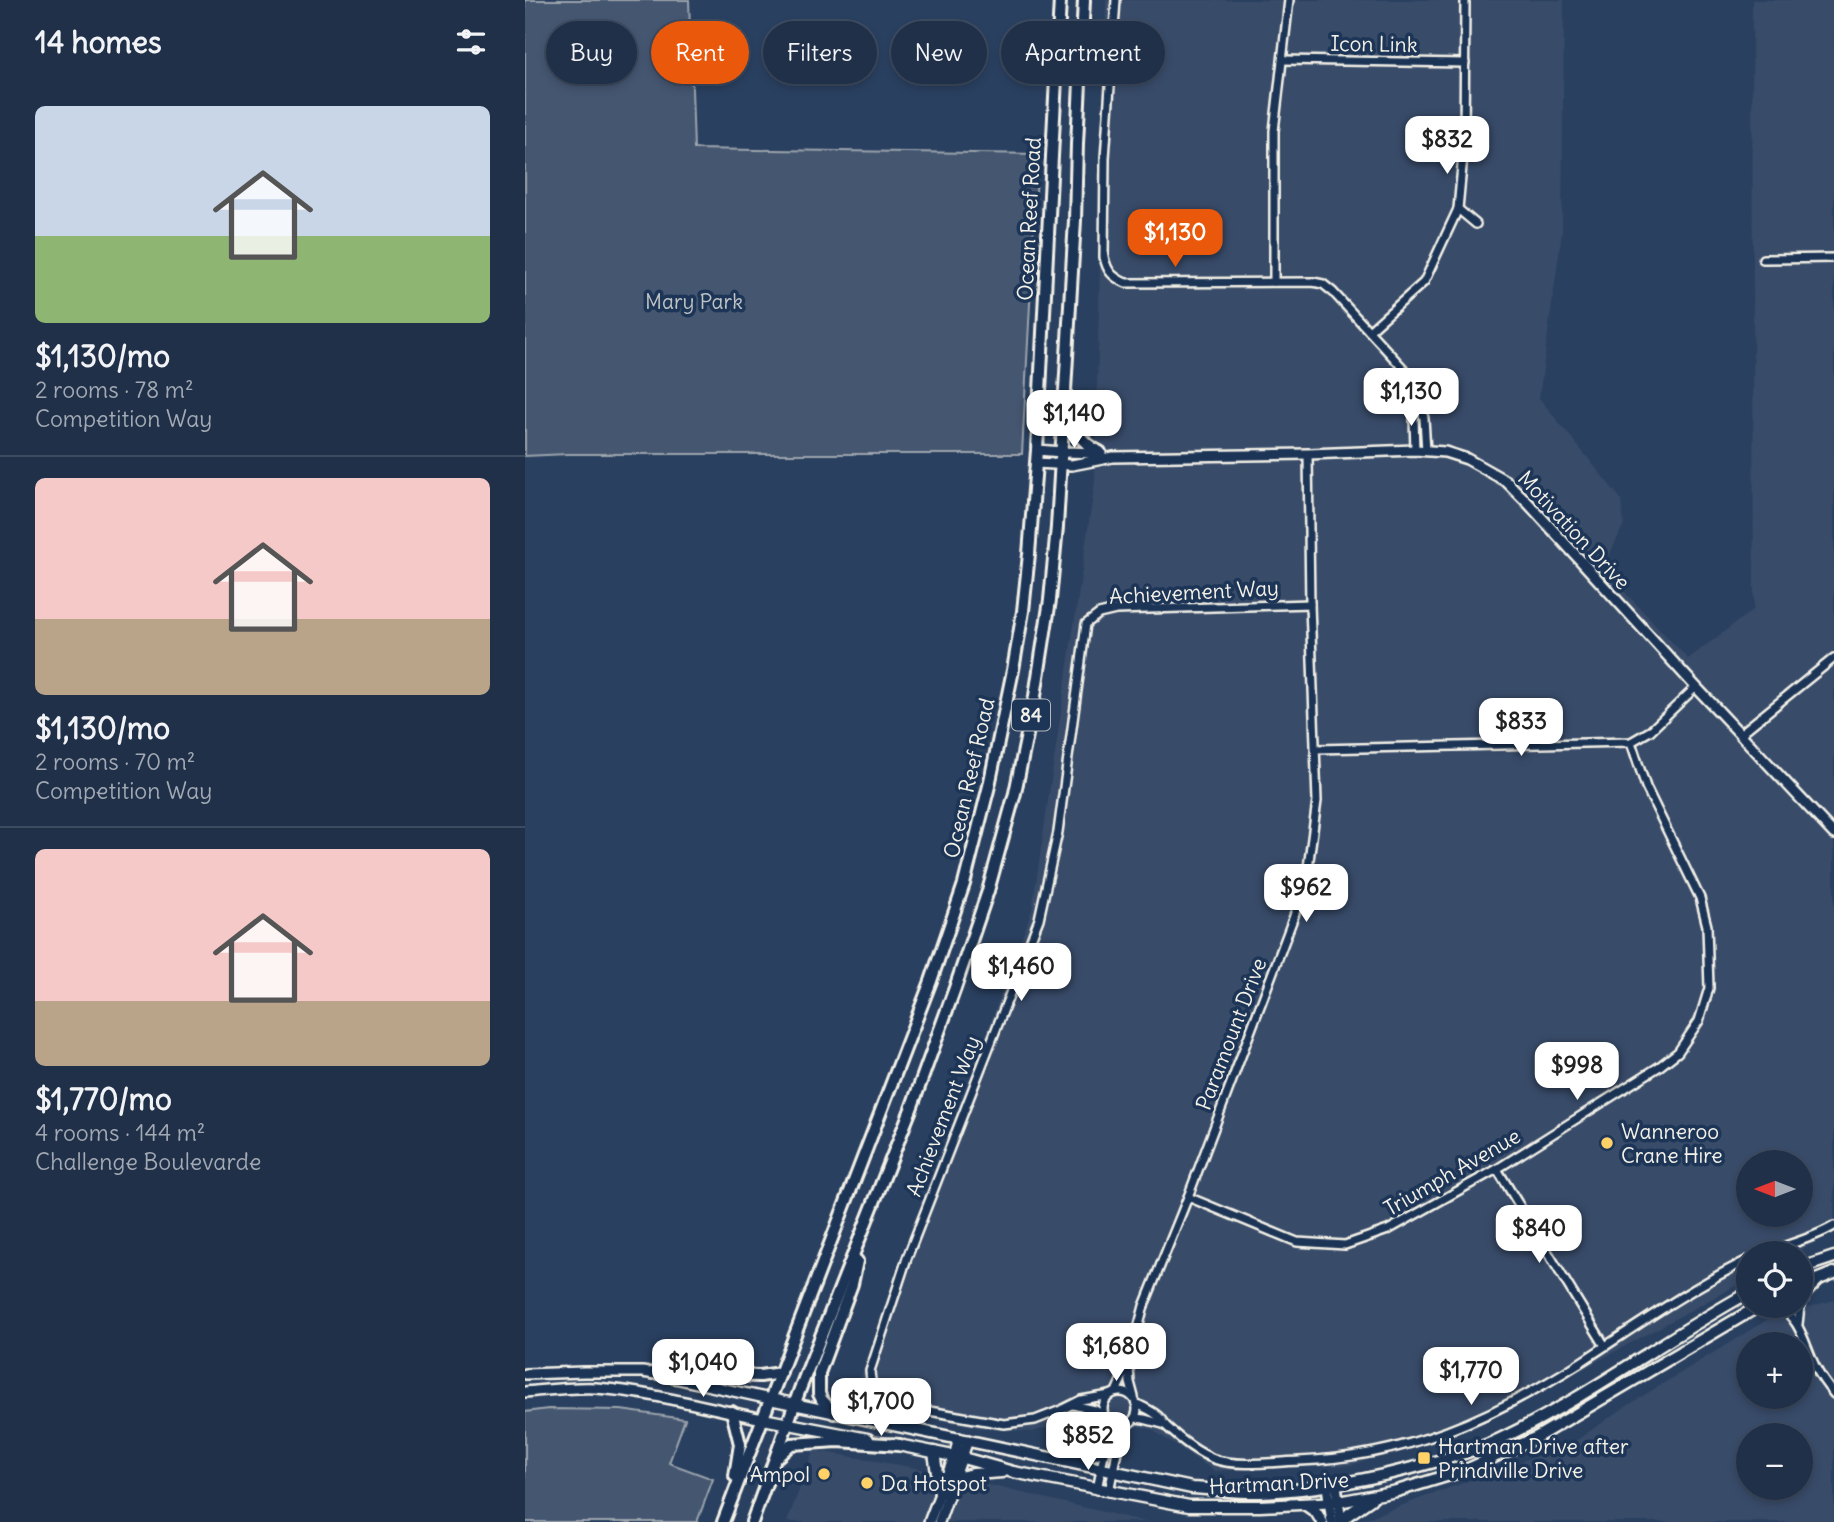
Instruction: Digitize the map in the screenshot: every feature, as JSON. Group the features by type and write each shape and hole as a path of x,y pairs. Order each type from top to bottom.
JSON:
{"main road":[{"name":"Ocean Reef Road","path":"721,1522 931,981 964,884 989,786 1023,611 1037,450 1059,0"},
{"name":"Ocean Reef Road","path":"752,1522 795,1404 911,1109 963,964 988,891 1011,806 1035,696 1048,614 1057,527 1084,0"},
{"path":"1066,381 1077,432 1089,447 1100,452"},
{"path":"834,1413 819,1394 819,1373 852,1284 865,1228"},
{"path":"1813,1264 1834,1257"},
{"path":"1813,1281 1834,1273"},
{"name":"Hartman Drive","path":"770,1399 1192,1488 1258,1492 1332,1485 1393,1474 1459,1455 1498,1440 1591,1389 1736,1300"},
{"name":"Hartman Drive","path":"763,1419 958,1457 1097,1490 1189,1506 1334,1503 1397,1490 1466,1470 1537,1437 1739,1318"},
{"path":"652,1373 760,1376 781,1373"},
{"path":"721,1522 740,1452 740,1436 732,1412"},
{"path":"776,1458 790,1444 838,1441 900,1445"},
{"path":"1062,1460 1088,1457 1105,1449"},
{"path":"934,1452 940,1494"},
{"path":"956,1478 1013,1472"},
{"path":"1341,1522 1377,1494"},
{"path":"1306,1504 1316,1511 1322,1522"}],"street":[{"path":"1116,0 1105,158 1106,269 1126,283 1323,284 1369,331 1414,384 1424,418 1426,451"},
{"path":"1274,282 1274,131 1289,0"},
{"path":"1369,331 1424,282 1458,209 1464,145 1465,0"},
{"name":"Icon Link","path":"1283,61 1465,63"},
{"path":"1458,209 1476,224"},
{"path":"1763,259 1834,258"},
{"path":"1415,450 1414,418 1418,401"},
{"name":"Motivation Drive","path":"1037,450 1100,452 1113,457"},
{"name":"Motivation Drive","path":"1036,463 1061,465 1113,457 1415,450 1445,452 1467,459 1506,481 1528,503 1834,834"},
{"name":"Paramount Drive","path":"1113,1393 1129,1363 1144,1306 1188,1197 1307,875 1317,801 1308,454"},
{"name":"Achievement Way","path":"1113,1393 1081,1399 1035,1420 1004,1424 890,1404 875,1393 870,1371 907,1258 1039,919 1058,832 1086,624 1099,614 1116,610 1310,604"},
{"path":"1740,734 1834,658"},
{"path":"1316,749 1631,742 1650,731 1696,687"},
{"name":"Triumph Avenue","path":"1188,1197 1297,1241 1345,1245 1388,1230 1497,1169 1678,1052 1699,1021 1709,988 1707,926 1700,898 1646,787 1631,742"},
{"path":"1497,1169 1605,1346"},
{"path":"1800,1241 1834,1226"},
{"path":"1104,1416 1105,1400 1113,1393 1123,1391 1159,1417 1192,1447 1215,1460 1261,1463 1330,1460 1404,1446 1458,1428 1503,1407 1736,1266"},
{"path":"1813,1286 1822,1278"},
{"path":"1793,1318 1798,1324 1816,1367 1834,1394"},
{"path":"1798,1324 1799,1318"},
{"name":"Paramount Drive","path":"1129,1363 1130,1382 1136,1401"},
{"path":"525,1374 584,1371 652,1373 770,1399"},
{"path":"525,1392 594,1388 676,1400 763,1419"},
{"path":"1072,1405 1095,1410 1110,1423 1122,1426 1135,1418 1136,1401"},
{"path":"1135,1418 1164,1424"},
{"path":"1097,1490 1110,1423"},
{"path":"1109,1492 1122,1426"},
{"path":"939,1522 956,1478 963,1439"},
{"path":"929,1522 958,1457"},
{"path":"1332,1485 1332,1522"},
{"path":"1334,1503 1341,1522"}],"shaded area":[{"path":"1106,0 1564,0 1562,232 1539,398 1621,499 1624,524 1603,569 1688,659 1754,609 1752,0 1834,0 1834,1232 1813,1244 1813,1241 1736,1241 1736,1286 1471,1430 1351,1465 1214,1471 1151,1429 1090,1416 1032,1432 985,1429 877,1407 860,1378 1032,910 1095,481 1104,84 1165,84 1165,21 1106,21"},
{"path":"1834,1300 1834,1522 1362,1522 1574,1442 1625,1407 1736,1339 1736,1409 1813,1409 1813,1332 1747,1332 1770,1318 1813,1318 1813,1306"},
{"path":"814,1450 916,1468 1146,1522 787,1522"}],"green space":[{"name":"Mary Park","path":"525,0 689,0 690,21 651,21 651,84 692,84 694,149 1038,154 1022,454 525,456"},
{"path":"548,1409 621,1410 685,1419 669,1463 713,1479 697,1522 525,1522 525,1412"}],"place":[{"name":"Wanneroo Crane Hire","path":"1607,1143"},
{"name":"Hartman Drive after Prindiville Drive","path":"1424,1458"},
{"name":"Ampol","path":"824,1474"},
{"name":"Da Hotspot","path":"867,1483"}]}
